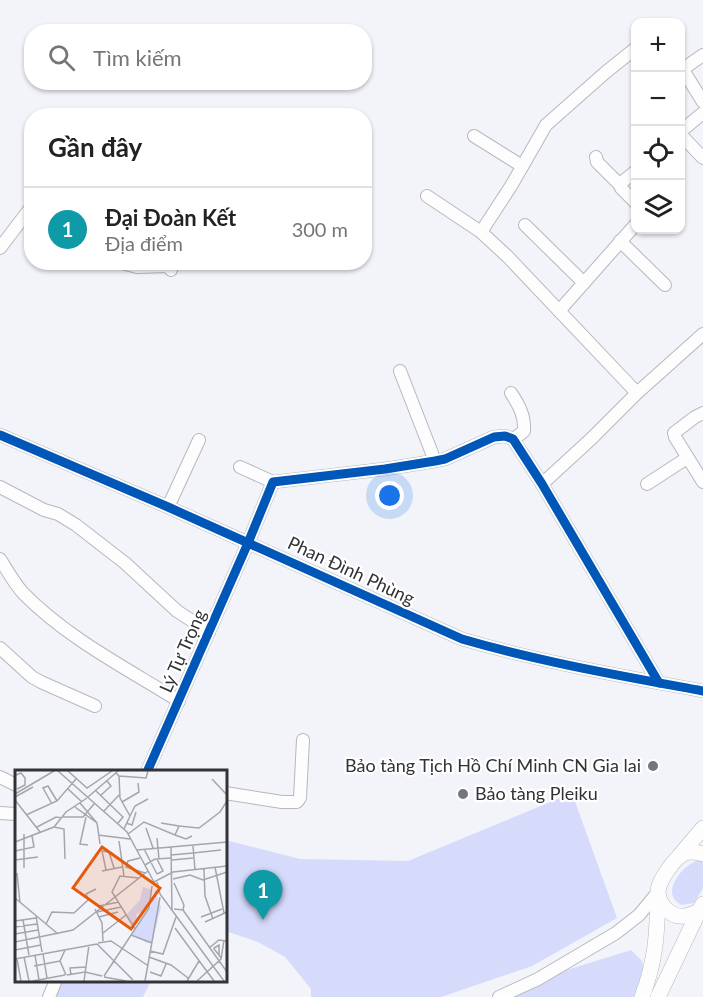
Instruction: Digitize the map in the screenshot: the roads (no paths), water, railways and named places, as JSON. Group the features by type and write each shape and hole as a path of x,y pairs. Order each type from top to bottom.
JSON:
{"main road":[{"path":"642,997 655,952 659,884 703,828"},
{"path":"679,857 692,852 703,854"},
{"path":"658,892 664,908 670,913 685,916 702,909"},
{"path":"658,997 702,909"}],"street":[{"path":"481,232 512,186 546,125 631,52"},
{"path":"685,65 703,55"},
{"path":"685,72 703,102"},
{"path":"685,129 703,113"},
{"path":"474,136 522,166"},
{"path":"685,138 703,158"},
{"path":"596,157 597,162 631,197"},
{"path":"620,185 631,175"},
{"path":"427,196 481,232 508,257 637,393"},
{"path":"0,248 24,217"},
{"path":"525,225 584,283"},
{"path":"559,311 631,229"},
{"path":"620,241 665,285"},
{"path":"542,484 591,440 637,393 703,334"},
{"path":"400,371 435,461"},
{"path":"511,393 522,413 524,423 524,431 513,439"},
{"path":"703,413 694,417 674,433 703,482"},
{"path":"240,467 273,482 385,470 445,459 494,437 505,436 513,439 659,683"},
{"name":"Phan Đình Phùng","path":"1,438 168,507 462,639 555,663 703,691"},
{"path":"168,507 199,440"},
{"path":"647,484 687,458"},
{"name":"Lý Tự Trọng","path":"149,770 273,482"},
{"path":"0,487 76,525 125,563 177,611 209,632"},
{"path":"0,558 23,593 54,621 179,701"},
{"path":"0,648 32,677 95,706"},
{"path":"226,793 282,802 299,800 303,740"},
{"path":"0,777 15,784"},
{"path":"0,813 15,814"},
{"path":"499,997 538,979 616,933 639,915 658,892"},
{"path":"49,997 56,982"}],"place":[{"name":"Bảo tàng Tịch Hồ Chí Minh CN Gia lai","path":"653,766"},
{"name":"Bảo tàng Pleiku","path":"463,794"},
{"name":"Đại Đoàn Kết","path":"263,920"}]}
